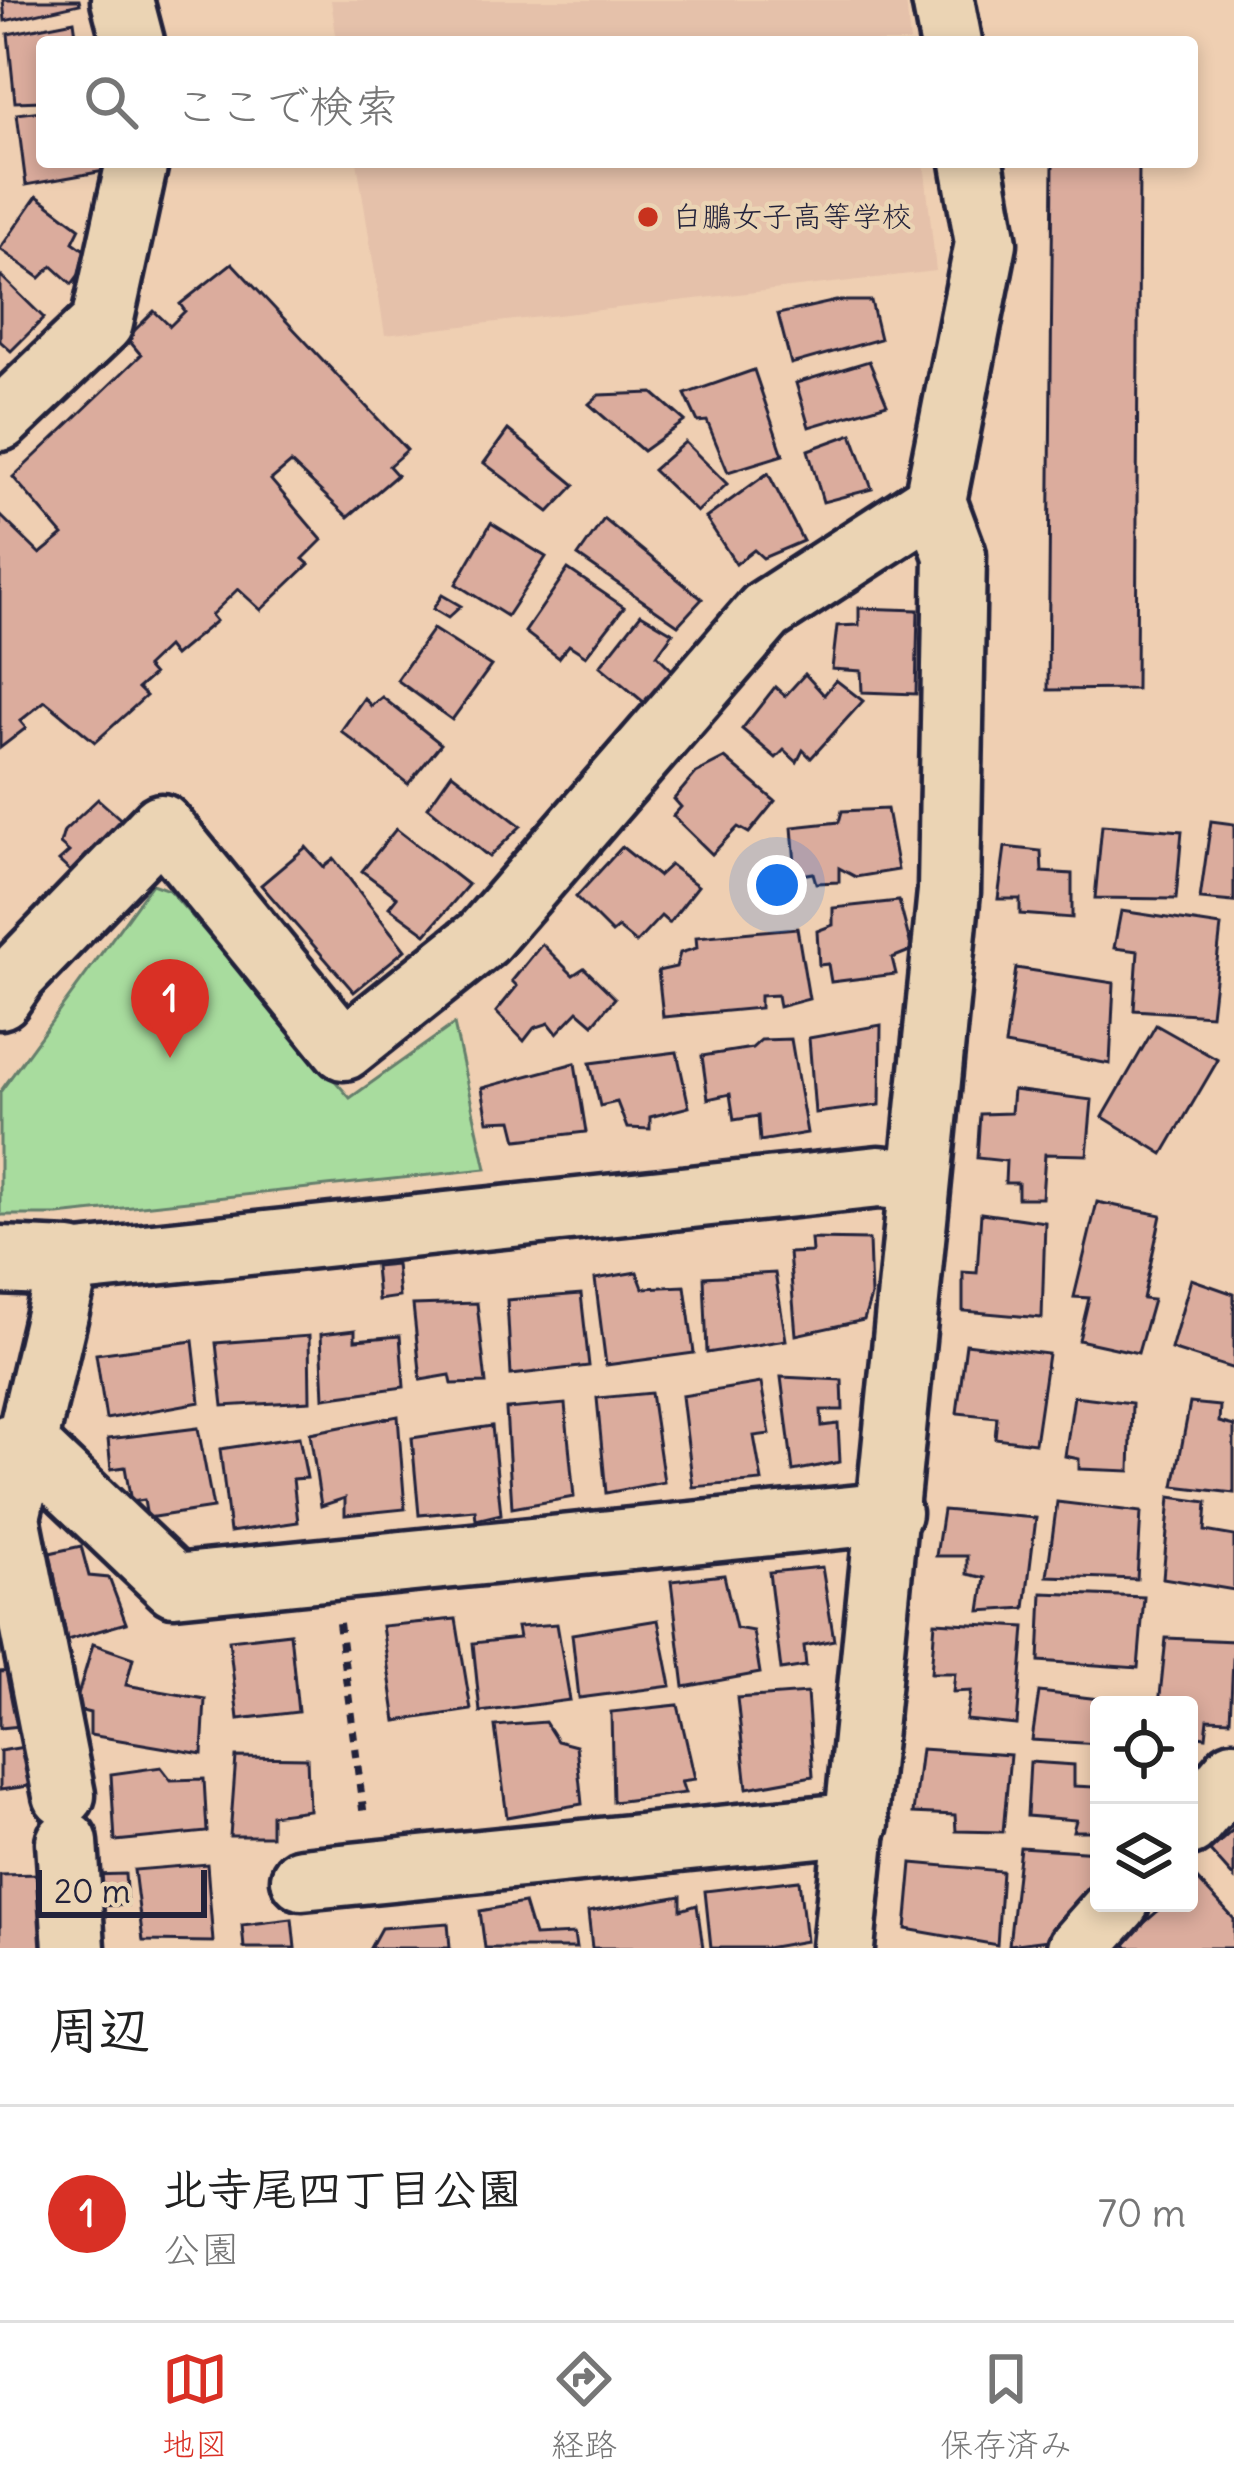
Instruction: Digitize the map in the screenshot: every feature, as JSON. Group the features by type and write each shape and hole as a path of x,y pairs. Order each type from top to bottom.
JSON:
{"street":[{"path":"122,0 131,36"},
{"path":"943,0 950,36"},
{"path":"0,420 102,323 136,168"},
{"path":"843,1948 949,891 955,555 934,501 986,243 973,168"},
{"path":"0,998 16,975 160,825 344,1049 483,938 766,611 934,501"},
{"path":"0,1260 69,1264 879,1177 917,1181"},
{"path":"69,1264 12,1444 9,1517 66,1819 74,1948"},
{"path":"12,1444 173,1586 890,1514"},
{"path":"1198,1814 1234,1772"},
{"path":"302,1879 858,1823"},
{"path":"1078,1948 1110,1912"}],"path":[{"path":"331,1569 371,1872"}],"shaded area":[{"path":"331,0 906,0 909,36 336,36"},
{"name":"白鵬女子高等学校","path":"358,168 925,168 936,271 385,335"}],"green space":[{"path":"152,884 169,890 350,1098 454,1024 486,1169 58,1215 0,1215 0,1092"}],"building":[{"path":"3,0 79,0 80,4 5,21"},
{"path":"74,21 76,36 36,36 36,101 15,102 8,34"},
{"path":"36,112 36,168 104,171 26,185 17,114"},
{"path":"1053,168 1139,168 1136,689 1048,690"},
{"path":"37,196 80,228 73,242 93,256 72,284 52,266 40,278 0,249"},
{"path":"232,263 407,450 389,466 397,475 348,517 291,463 271,480 322,540 303,559 309,564 261,610 238,589 211,615 216,621 174,656 167,647 146,667 153,675 138,688 146,696 95,742 45,701 20,721 26,728 0,748 0,515 40,554 63,535 13,477 141,355 127,338 154,311 170,326 185,311 180,304"},
{"path":"0,275 44,318 11,351 0,341"},
{"path":"836,301 871,301 880,339 791,364 778,314"},
{"path":"869,361 887,404 809,427 796,383"},
{"path":"754,370 783,455 728,472 707,421 698,422 685,394"},
{"path":"653,393 685,421 643,451 589,404 599,395"},
{"path":"508,430 575,485 549,512 484,463"},
{"path":"852,434 872,489 823,502 808,450"},
{"path":"685,442 727,484 697,512 653,470"},
{"path":"768,473 803,541 763,558 754,550 736,564 706,518"},
{"path":"604,519 702,599 678,625 578,556"},
{"path":"491,523 546,557 507,616 456,584"},
{"path":"568,569 624,607 586,656 569,645 559,658 525,632"},
{"path":"442,595 461,606 448,618 433,609"},
{"path":"859,608 918,610 916,694 862,692 861,671 832,669 837,626 859,625"},
{"path":"641,614 673,633 657,655 672,670 646,704 600,666"},
{"path":"433,629 491,666 452,720 397,680"},
{"path":"805,674 824,695 836,680 863,701 811,758 803,750 797,762 784,750 776,758 742,729 775,687 785,696"},
{"path":"382,697 441,744 408,784 341,731 364,698 371,706"},
{"path":"725,758 775,801 749,833 738,827 712,854 673,816 681,807 674,799 696,773"},
{"path":"452,773 521,826 489,857 428,807"},
{"path":"98,799 125,823 73,874 59,861 69,852 60,844 64,831"},
{"path":"887,809 898,870 856,877 839,868 839,882 816,883 813,873 796,876 792,827 839,822 842,811"},
{"path":"1211,821 1234,824 1234,902 1200,899"},
{"path":"1102,825 1182,831 1176,899 1095,898"},
{"path":"396,829 468,885 426,934 389,907 397,897 362,871"},
{"path":"306,847 324,867 334,859 405,950 354,992 261,885"},
{"path":"622,847 658,876 670,865 698,886 669,923 661,916 636,943 618,928 612,933 576,897"},
{"path":"1005,847 1041,851 1042,872 1072,874 1072,918 1020,914 1020,899 998,899"},
{"path":"899,901 912,950 892,958 896,974 831,982 828,964 819,965 817,931 833,925 833,908"},
{"path":"1121,911 1221,926 1211,1015 1134,1010 1138,951 1114,948"},
{"path":"797,928 809,999 779,1007 777,995 760,996 760,1008 663,1017 658,971 676,967 680,953 697,948 696,937"},
{"path":"542,944 573,975 584,968 615,998 593,1024 578,1011 557,1033 549,1023 534,1028 524,1041 496,1012 517,986 512,981"},
{"path":"1016,968 1114,983 1110,1064 1005,1045"},
{"path":"881,1025 880,1105 815,1113 809,1038"},
{"path":"1156,1025 1218,1060 1163,1154 1103,1117"},
{"path":"791,1039 807,1133 760,1141 758,1116 734,1120 730,1094 708,1099 702,1056 752,1048 761,1040"},
{"path":"677,1052 689,1107 650,1117 650,1129 627,1128 617,1102 600,1106 590,1063"},
{"path":"575,1063 586,1132 517,1140 512,1120 488,1121 482,1088"},
{"path":"1013,1090 1092,1100 1087,1155 1045,1154 1042,1198 1018,1198 1018,1183 1005,1183 1006,1161 977,1158 980,1114 1011,1113"},
{"path":"1097,1202 1161,1215 1143,1299 1153,1300 1138,1353 1079,1340 1089,1298 1074,1297"},
{"path":"981,1213 1045,1222 1042,1318 963,1311 963,1272 977,1273"},
{"path":"811,1239 869,1240 871,1296 864,1320 796,1335 789,1253 812,1252"},
{"path":"396,1264 399,1297 378,1300 375,1266"},
{"path":"637,1272 643,1288 685,1286 694,1353 606,1365 595,1279"},
{"path":"775,1273 786,1340 707,1353 704,1277"},
{"path":"1191,1279 1234,1294 1234,1369 1171,1349"},
{"path":"581,1294 589,1366 511,1375 507,1300"},
{"path":"477,1303 486,1383 452,1384 450,1375 421,1380 413,1305"},
{"path":"355,1330 355,1340 400,1336 404,1387 324,1398 321,1334"},
{"path":"309,1336 310,1401 223,1406 216,1343"},
{"path":"193,1341 200,1402 106,1419 96,1354"},
{"path":"966,1344 1048,1354 1035,1443 995,1438 997,1417 957,1413"},
{"path":"781,1377 842,1380 843,1410 821,1410 822,1426 838,1424 840,1462 793,1471"},
{"path":"761,1383 770,1434 754,1436 762,1481 693,1487 682,1396"},
{"path":"651,1393 664,1482 606,1493 597,1398"},
{"path":"1074,1396 1132,1403 1130,1471 1079,1469 1079,1459 1065,1456"},
{"path":"1190,1403 1220,1406 1219,1422 1234,1426 1234,1493 1174,1486"},
{"path":"565,1404 574,1497 512,1508 506,1409"},
{"path":"398,1416 405,1509 345,1515 345,1498 321,1506 310,1433"},
{"path":"492,1426 501,1514 476,1520 475,1510 419,1515 412,1438"},
{"path":"198,1428 213,1508 147,1518 144,1500 131,1502 125,1467 111,1469 108,1439"},
{"path":"299,1437 307,1478 293,1479 298,1522 230,1532 220,1449"},
{"path":"1170,1497 1207,1502 1205,1531 1234,1536 1234,1590 1163,1578"},
{"path":"1057,1502 1141,1512 1137,1579 1047,1576"},
{"path":"943,1510 1036,1518 1025,1608 980,1611 985,1578 967,1574 967,1556 936,1556"},
{"path":"81,1546 89,1576 109,1578 126,1623 67,1640 50,1553"},
{"path":"822,1567 834,1640 804,1646 806,1666 781,1670 769,1572"},
{"path":"724,1575 736,1628 753,1631 760,1673 684,1687 671,1581"},
{"path":"1042,1593 1144,1597 1138,1668 1039,1661"},
{"path":"456,1619 471,1710 396,1721 382,1626"},
{"path":"658,1620 671,1686 579,1698 572,1634"},
{"path":"935,1622 1025,1627 1017,1725 966,1720 971,1691 953,1692 955,1673 931,1673"},
{"path":"557,1624 570,1700 480,1712 473,1643 519,1638 517,1627"},
{"path":"290,1633 298,1712 238,1719 229,1640"},
{"path":"1166,1638 1234,1641 1230,1720 1208,1719 1206,1737 1198,1736 1198,1696 1160,1696"},
{"path":"93,1644 133,1658 126,1685 205,1699 202,1754 90,1735 90,1713 74,1709"},
{"path":"12,1671 21,1726 0,1728 0,1672"},
{"path":"1039,1692 1090,1698 1090,1743 1032,1740"},
{"path":"807,1693 813,1776 747,1788 737,1698"},
{"path":"678,1705 695,1779 681,1781 685,1793 613,1802 611,1712"},
{"path":"545,1722 557,1741 576,1746 582,1804 507,1817 495,1726"},
{"path":"24,1747 29,1786 0,1790 0,1751"},
{"path":"921,1749 1010,1755 1003,1832 956,1831 955,1815 913,1813"},
{"path":"236,1757 307,1758 309,1810 271,1815 271,1836 230,1836"},
{"path":"1030,1762 1074,1765 1074,1786 1090,1787 1090,1831 1073,1831 1076,1820 1027,1816"},
{"path":"161,1767 171,1780 204,1779 207,1832 115,1841 111,1774"},
{"path":"1234,1829 1234,1878 1210,1851"},
{"path":"1020,1847 1090,1851 1090,1886 1048,1940 1009,1945"},
{"path":"912,1863 1002,1871 997,1945 906,1929"},
{"path":"207,1864 213,1942 143,1941 134,1870"},
{"path":"40,1874 42,1948 0,1948 0,1875"},
{"path":"125,1874 127,1905 94,1906 92,1875"},
{"path":"799,1880 806,1941 766,1948 711,1948 705,1891"},
{"path":"1198,1880 1234,1919 1234,1948 1128,1948 1122,1942 1157,1912 1198,1912"},
{"path":"681,1896 681,1910 697,1905 703,1948 592,1948 588,1912"},
{"path":"524,1903 534,1936 574,1934 576,1948 485,1948 480,1911"},
{"path":"292,1919 295,1948 244,1948 242,1925"},
{"path":"448,1923 450,1948 370,1948 381,1928"}],"place":[{"name":"白鵬女子高等学校","path":"648,217"},
{"name":"北寺尾四丁目公園","path":"170,1058"}]}
